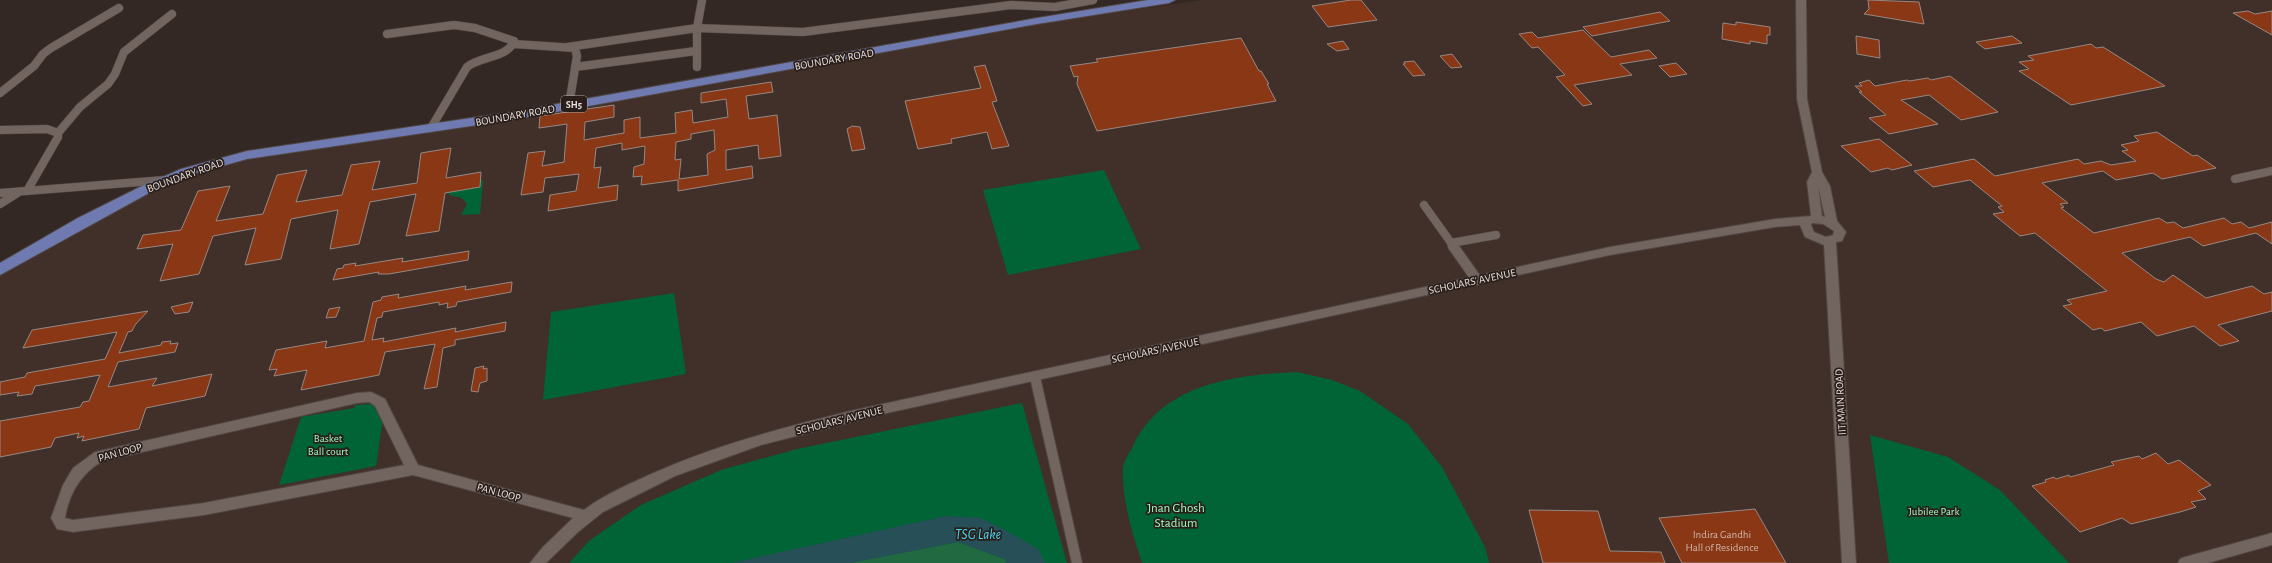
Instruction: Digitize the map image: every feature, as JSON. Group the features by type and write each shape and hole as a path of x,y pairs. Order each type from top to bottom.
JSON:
{"main road":[{"name":"BOUNDARY ROAD","path":"0,270 94,216 166,180 206,165 247,155 512,116 762,72 1037,21 1169,0"}],"street":[{"path":"697,67 697,28 702,0"},
{"path":"431,128 468,66 479,59 507,50 514,44 568,46 697,28 714,27 797,32 1012,5 1055,7 1093,0"},
{"path":"1801,0 1802,99 1817,172 1824,186 1832,224"},
{"path":"0,93 34,66 43,54 51,48 87,25 119,8"},
{"path":"0,204 23,191 58,137 58,133 80,107 108,84 115,74 124,52 172,14"},
{"path":"386,34 454,25 475,28 511,38 514,44"},
{"path":"568,46 577,51 569,105"},
{"path":"575,67 696,51"},
{"path":"0,130 47,129 54,130 58,133"},
{"path":"2235,179 2272,171"},
{"path":"1812,220 1832,224 1839,229 1840,236 1830,241 1819,239 1809,234 1804,227 1812,220 1812,182 1817,172"},
{"path":"0,193 166,180"},
{"path":"1424,205 1477,280"},
{"name":"SCHOLARS' AVENUE","path":"537,563 586,516 626,492 662,474 731,449 788,432 887,408 1610,251 1775,223 1812,220"},
{"path":"1451,243 1496,235"},
{"name":"IIT MAIN ROAD","path":"1830,241 1849,563"},
{"path":"1035,377 1078,563"},
{"name":"PAN LOOP","path":"413,469 380,403 371,397 357,398 100,456 86,462 76,472 59,511 58,518 62,525 73,526 204,509 413,469 586,516"},
{"path":"2185,563 2272,539"}],"shaded area":[{"path":"1204,0 2272,0 2272,563 0,563 0,274 109,211 180,179 211,167 249,158 332,147 705,85 1046,22"}],"green space":[{"path":"1104,170 1141,249 1008,275 983,190"},
{"path":"483,180 480,214 461,215 467,204 462,198 449,195 451,184"},
{"path":"674,293 686,374 543,400 551,312"},
{"name":"Jnan Ghosh Stadium","path":"1297,372 1332,380 1360,391 1408,424 1442,467 1485,547 1489,563 1142,563 1131,528 1126,505 1123,468 1127,456 1147,424 1164,407 1183,395 1204,386 1250,376"},
{"path":"1022,403 1067,563 569,563 590,540 641,505 721,470 797,449"},
{"name":"Basket Ball court","path":"374,404 383,418 376,466 279,485 301,417 354,408 355,405"},
{"name":"Jubilee Park","path":"1870,435 1948,457 2000,490 2069,563 1889,563"},
{"path":"958,542 1004,559 1007,563 850,563"}],"water":[{"name":"TSG Lake","path":"946,516 980,518 1005,530 1038,549 1045,563 1007,563 1004,559 958,542 850,563 731,563"}],"building":[{"path":"1351,0 1361,0 1377,20 1328,27 1312,6"},
{"path":"1868,0 1919,2 1924,24 1864,14 1869,9"},
{"path":"2248,11 2255,14 2272,11 2272,35 2233,13"},
{"path":"1660,12 1670,21 1592,36 1583,27"},
{"path":"1736,22 1770,27 1770,35 1767,35 1767,44 1750,41 1750,44 1722,39 1723,23 1736,25"},
{"path":"1583,30 1611,57 1649,50 1657,58 1620,64 1632,75 1574,85 1592,104 1583,106 1556,77 1565,75 1538,47 1532,48 1519,34 1532,32 1538,38"},
{"path":"1856,36 1879,40 1880,58 1857,54"},
{"path":"2012,36 2022,43 1985,49 1976,42"},
{"path":"1241,38 1259,71 1261,71 1269,84 1267,84 1276,101 1097,131 1077,84 1078,76 1074,77 1070,66 1098,62 1096,59"},
{"path":"1343,41 1349,49 1337,51 1327,44"},
{"path":"2091,44 2096,48 2103,47 2165,86 2071,105 2019,71 2029,69 2019,62 2034,60 2028,56"},
{"path":"1452,54 1462,67 1451,68 1440,56"},
{"path":"1414,61 1425,75 1413,76 1403,64 1405,64 1404,62"},
{"path":"1676,63 1687,74 1670,77 1659,66"},
{"path":"985,65 997,101 992,102 1009,146 992,149 987,132 951,139 952,143 918,149 905,101 981,88 974,67"},
{"path":"1950,76 1998,112 1961,120 1929,95 1901,100 1938,124 1889,134 1869,118 1886,115 1859,92 1862,92 1855,86 1862,86 1859,83 1869,80 1875,86 1907,80 1928,78 1931,80"},
{"path":"771,82 773,92 746,96 749,119 777,115 781,156 759,159 758,145 726,150 726,170 752,166 753,178 678,191 678,180 641,185 642,176 633,177 634,167 644,164 645,146 622,150 622,143 596,148 594,168 601,167 598,188 618,185 617,200 548,211 550,195 576,191 579,174 545,178 543,192 521,195 528,153 545,151 542,166 564,162 567,124 539,128 540,116 614,105 614,117 585,122 584,140 624,133 624,120 640,117 640,138 676,133 675,113 692,110 693,123 728,117 726,99 701,103 701,93","holes":["714,130 715,150 707,154 708,175 679,179 681,159 675,160 676,142 691,139 691,134"]},
{"path":"852,126 860,127 865,149 852,151 847,129"},
{"path":"2157,132 2193,156 2197,155 2216,168 2162,179 2153,173 2116,180 2103,171 2042,183 2068,203 2060,204 2064,207 2061,208 2094,233 2159,218 2167,223 2174,222 2183,228 2224,218 2232,224 2241,222 2249,228 2272,222 2272,244 2256,233 2203,246 2190,237 2122,253 2156,279 2164,282 2173,275 2206,298 2252,286 2264,294 2272,292 2272,311 2218,325 2239,341 2220,346 2194,326 2157,336 2141,322 2105,331 2101,328 2093,330 2063,306 2072,304 2067,300 2107,291 2035,233 2020,236 1993,214 2004,212 1998,207 2002,206 1970,180 1933,187 1914,171 1974,159 1995,176 2078,159 2084,164 2101,161 2111,165 2136,161 2122,151 2128,150 2121,145 2139,141 2134,136"},
{"path":"1879,139 1912,165 1892,170 1888,168 1871,172 1841,146"},
{"path":"451,148 446,178 481,172 480,187 445,193 439,231 406,236 416,194 370,202 359,244 330,249 338,210 291,219 281,259 245,265 256,228 213,236 199,274 160,281 173,244 137,249 143,235 181,230 198,191 230,186 216,221 263,214 277,175 307,170 296,202 342,195 351,165 380,161 372,190 417,183 421,153"},
{"path":"469,251 468,260 389,274 378,274 379,272 333,280 337,269 343,268 344,265 356,263 355,266 403,258 402,262"},
{"path":"512,282 511,292 457,302 456,306 447,308 448,303 439,305 439,302 383,312 382,317 377,318 372,340 384,338 383,342 456,328 455,332 506,322 505,331 455,340 455,345 443,348 437,387 424,389 435,344 385,352 379,375 301,390 307,370 274,376 277,369 269,370 276,350 327,341 325,348 364,341 373,302 381,300 382,297 399,294 398,298 466,286 465,290"},
{"path":"193,302 189,312 175,314 171,307"},
{"path":"340,307 336,317 326,318 329,309"},
{"path":"148,311 135,325 132,331 128,332 119,353 161,345 162,342 171,341 170,344 178,343 175,352 118,362 108,387 157,378 152,386 212,374 205,396 146,408 139,429 82,441 84,436 77,438 79,433 55,438 51,447 0,457 0,421 80,407 83,402 89,401 100,375 35,386 32,394 17,396 19,392 0,395 0,382 25,377 27,373 105,359 117,332 23,348 32,330"},
{"path":"484,366 483,369 487,368 487,381 480,383 478,392 471,391 475,368"},
{"path":"2156,453 2168,464 2179,460 2211,485 2198,491 2206,499 2191,502 2196,507 2180,512 2131,524 2122,518 2080,532 2032,486 2046,482 2045,480 2054,477 2056,479 2069,475 2070,477 2114,465 2111,462 2139,456 2142,459"},
{"name":"Indira Gandhi Hall of Residence","path":"1755,509 1786,563 1682,563 1659,518"},
{"path":"1529,510 1598,511 1610,551 1661,552 1665,563 1543,563"}]}
